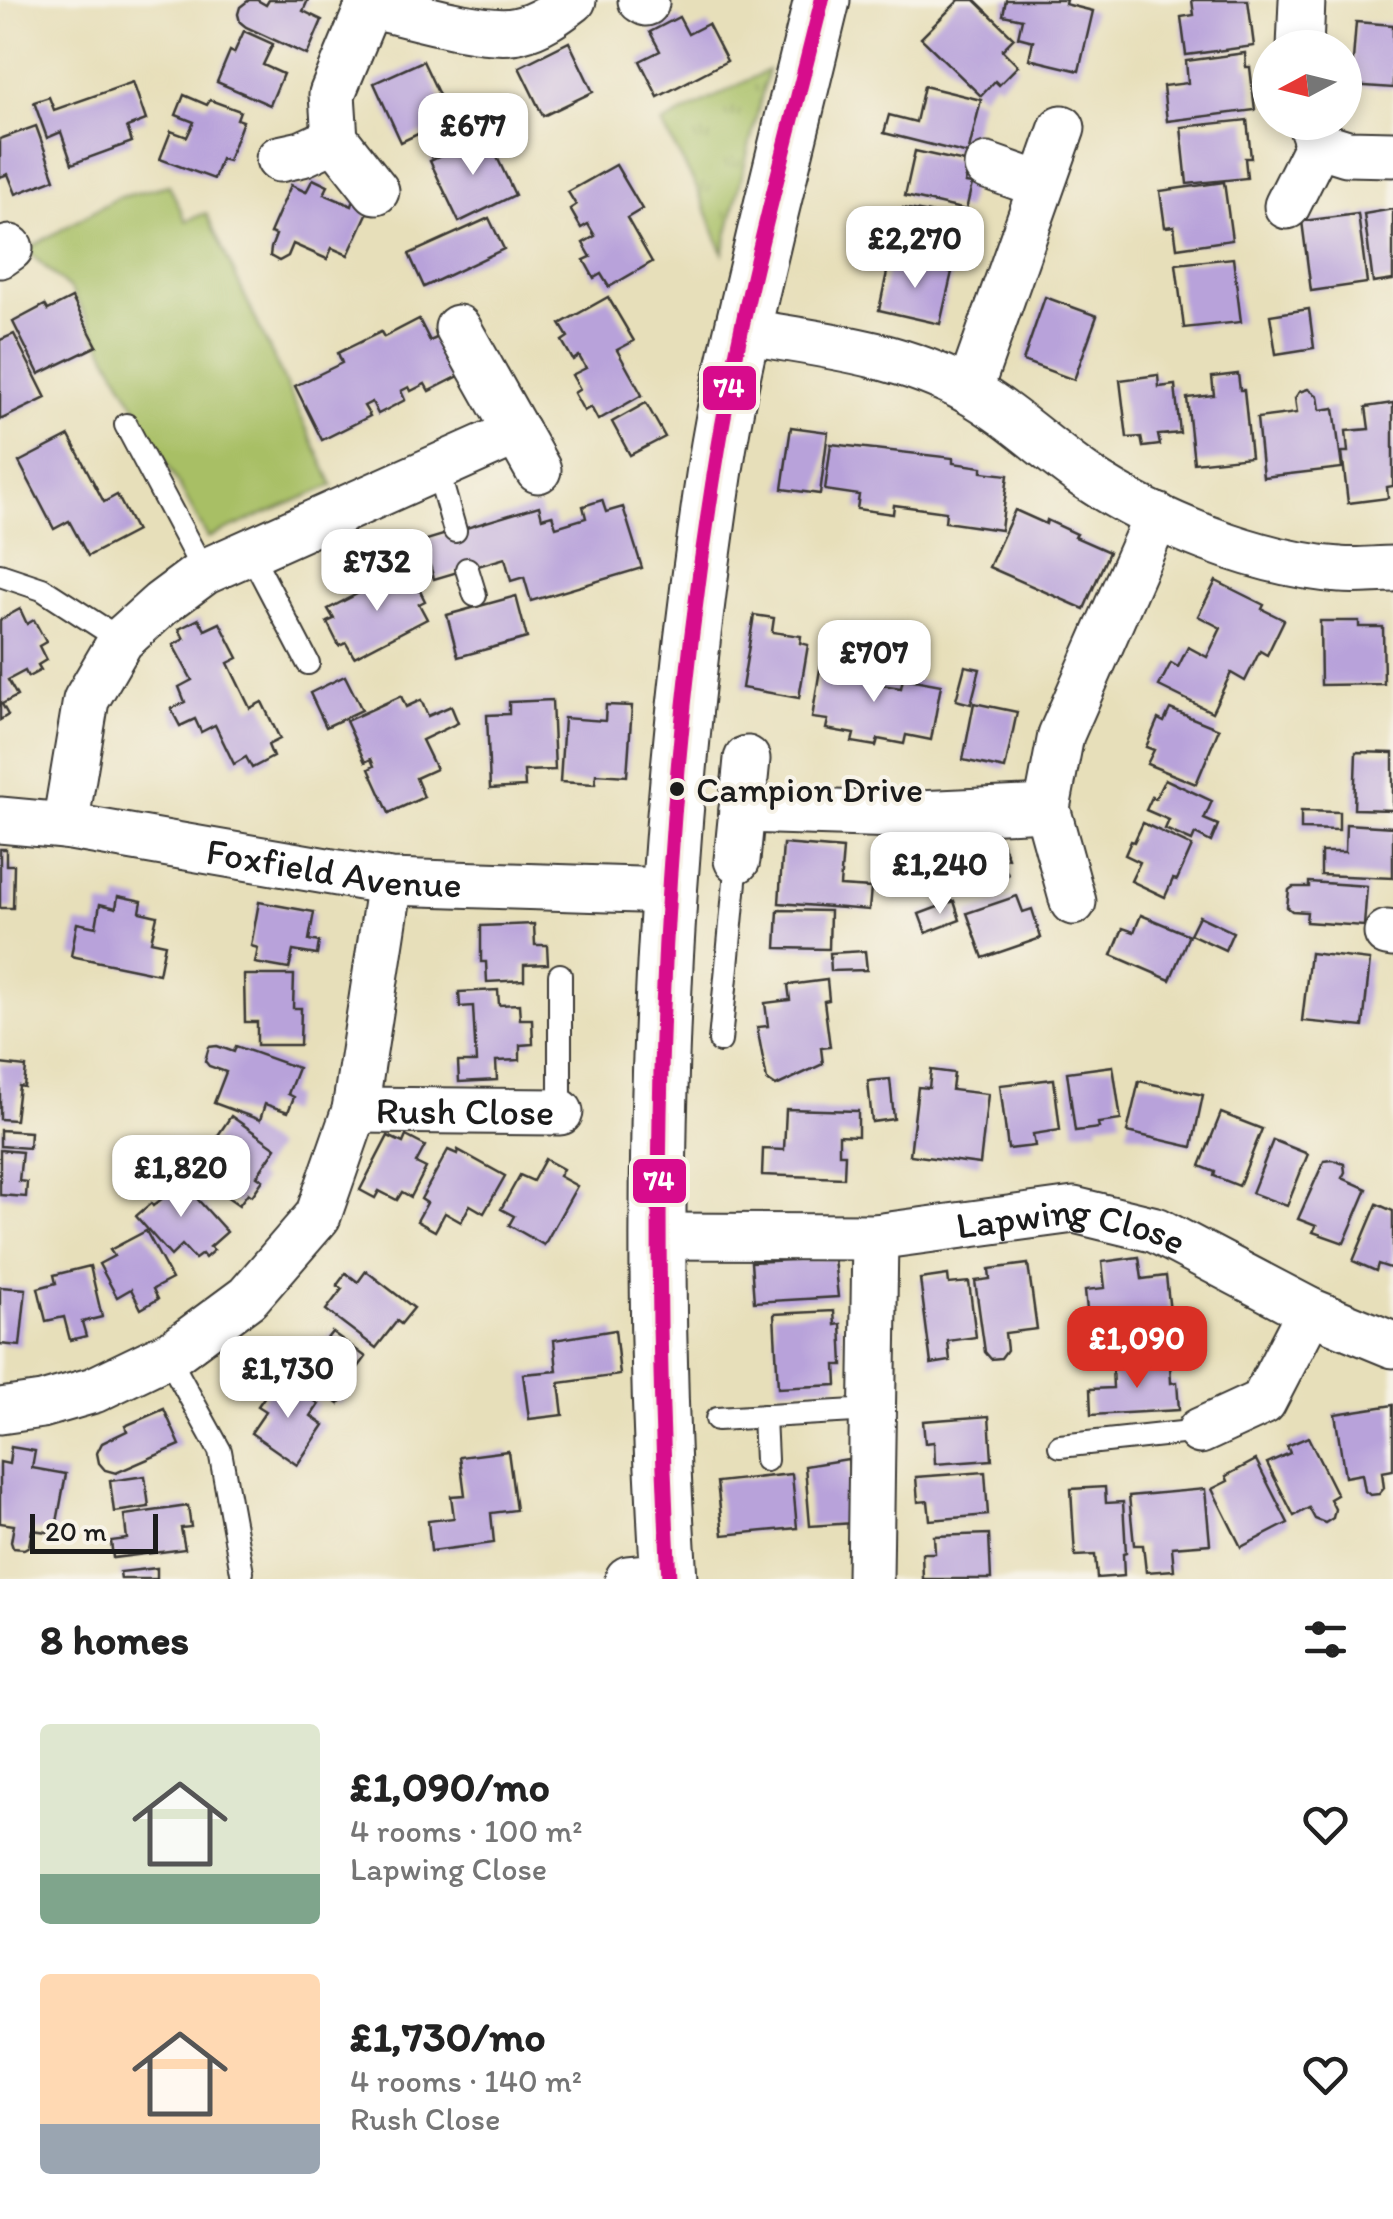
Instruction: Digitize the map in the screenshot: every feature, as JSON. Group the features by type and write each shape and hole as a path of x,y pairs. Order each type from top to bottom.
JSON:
{"street":[{"path":"376,190 335,139 332,94 370,3 484,31 514,32 547,20 574,0"},
{"path":"655,1578 661,1437 656,1236 658,1118 670,891 697,602 716,465 742,331 822,0"},
{"path":"1301,30 1302,0"},
{"path":"969,391 1062,128"},
{"path":"279,159 302,154 335,139"},
{"path":"1287,206 1311,140"},
{"path":"1325,140 1347,154 1393,154"},
{"path":"986,166 1041,185"},
{"path":"65,826 86,700 121,640 161,604 204,572 437,468 528,451 458,328"},
{"path":"742,331 902,361 969,391 1088,477 1157,516 1219,543 1286,562 1341,570 1393,569"},
{"path":"1073,902 1047,808 1062,735 1157,516"},
{"path":"737,860 747,759"},
{"path":"742,810 897,816 1047,808"},
{"name":"Foxfield Avenue","path":"0,820 65,826 390,882 670,891"},
{"name":"Rush Close","path":"0,1410 94,1390 167,1355 248,1297 318,1216 355,1110 390,882"},
{"name":"Rush Close","path":"355,1110 560,1112"},
{"name":"Lapwing Close","path":"656,1236 875,1238 1074,1210 1156,1230 1310,1310 1393,1345"},
{"path":"870,1579 875,1238"},
{"path":"1200,1431 1263,1402 1310,1310"}],"lane":[{"path":"126,425 204,572"},
{"path":"437,468 456,530"},
{"path":"250,552 308,663"},
{"path":"467,570 475,595"},
{"path":"0,574 42,589 121,640"},
{"path":"720,1041 737,860"},
{"name":"Rush Close","path":"560,975 560,1112"},
{"path":"167,1355 220,1450 242,1572"},
{"path":"717,1419 872,1410"},
{"path":"764,1416 766,1460"},
{"path":"1060,1446 1200,1431"}],"green space":[{"path":"768,70 723,253 697,188 662,124"},
{"path":"169,185 186,221 206,213 333,485 208,538 71,290 26,250 117,198"}],"building":[{"path":"249,0 266,5 269,0 308,0 303,11 322,20 307,55 240,22 240,7"},
{"path":"959,0 975,0 1014,38 1002,50 1018,66 981,96 921,38"},
{"path":"1006,0 1066,0 1065,4 1093,11 1079,71 1029,59 1033,41 1018,37 1022,19 1003,15"},
{"path":"1192,0 1248,0 1252,46 1186,55 1181,17 1194,15"},
{"path":"679,17 688,34 708,24 727,61 658,97 640,61 660,51 650,32"},
{"path":"1356,22 1393,25 1393,88 1362,86 1362,30 1355,30"},
{"path":"244,31 273,44 263,65 283,74 270,105 217,82 230,51 234,53"},
{"path":"569,42 593,92 543,116 519,67"},
{"path":"1245,53 1246,67 1250,67 1252,110 1167,121 1163,86 1188,83 1186,61"},
{"path":"423,61 448,114 455,111 468,141 432,157 422,132 401,142 374,83"},
{"path":"133,82 146,120 127,127 132,142 72,164 61,132 47,138 34,102 49,97 54,110"},
{"path":"924,86 981,100 968,154 884,133 889,115 916,122"},
{"path":"184,95 207,105 210,100 240,111 237,119 243,121 228,161 221,159 214,179 160,159 171,131 187,137 194,122 176,115"},
{"path":"1247,120 1251,158 1245,158 1247,178 1187,184 1181,127"},
{"path":"36,126 55,179 16,194 8,174 0,177 0,139"},
{"path":"486,134 515,195 459,222 430,161"},
{"path":"915,151 969,163 965,183 972,184 966,210 905,196"},
{"path":"616,165 642,209 627,218 652,262 609,287 601,274 594,278 584,260 591,257 583,243 595,236 588,224 581,228 570,209 576,205 568,192"},
{"path":"313,179 328,186 324,194 352,206 355,196 372,203 348,255 332,248 327,259 293,244 288,256 279,261 270,256 276,235 270,233 291,185 306,192"},
{"path":"1224,182 1232,240 1177,248 1174,226 1165,227 1160,191"},
{"path":"903,208 956,218 953,262 895,252"},
{"path":"1393,209 1393,280 1373,283 1364,214"},
{"path":"1358,214 1367,283 1311,291 1302,221"},
{"path":"489,218 504,249 424,287 409,254"},
{"path":"890,258 952,272 940,324 879,310"},
{"path":"1233,258 1241,322 1184,328 1176,264"},
{"path":"608,297 634,341 617,350 642,395 598,420 591,407 584,411 574,393 580,389 572,375 586,368 579,356 573,360 562,341 568,337 560,324"},
{"path":"1045,297 1097,316 1074,380 1023,361"},
{"path":"72,298 97,346 39,374 13,322 45,305 48,310"},
{"path":"1309,309 1314,348 1276,354 1270,315"},
{"path":"419,319 430,341 449,332 469,371 429,391 425,384 411,391 409,387 401,391 405,400 378,414 372,402 364,406 370,416 322,440 295,386 342,363 338,353 381,332 384,337"},
{"path":"14,334 46,398 0,420 0,340"},
{"path":"1238,374 1240,390 1244,390 1251,457 1194,463 1187,398 1214,395 1212,377"},
{"path":"1158,375 1159,387 1175,385 1180,433 1158,435 1160,445 1143,447 1141,437 1127,438 1120,380"},
{"path":"1308,389 1318,396 1320,410 1334,408 1342,468 1263,477 1257,418 1297,413 1295,398"},
{"path":"646,403 665,437 630,455 612,422"},
{"path":"1393,403 1393,486 1387,487 1388,498 1348,503 1342,452 1348,452 1346,431 1369,429 1366,407"},
{"path":"791,427 828,432 820,494 782,489"},
{"path":"69,436 104,502 117,495 136,531 88,556 69,521 54,529 19,462"},
{"path":"831,444 953,458 953,463 982,467 982,472 1008,475 1001,530 945,522 946,512 894,505 893,514 857,509 859,495 825,490"},
{"path":"602,500 606,512 623,507 642,568 531,601 524,577 511,581 505,558 434,579 423,541 539,506 542,518 552,515 556,527 586,518 583,506"},
{"path":"1015,510 1046,524 1047,520 1109,552 1084,609 989,567"},
{"path":"402,571 409,584 415,581 425,601 419,604 427,619 354,657 346,643 339,646 327,622 334,619 328,609"},
{"path":"1216,581 1264,605 1262,609 1284,620 1267,655 1260,651 1245,681 1231,673 1212,712 1159,686 1171,663 1178,667 1188,647 1207,657 1221,628 1198,616"},
{"path":"516,596 527,638 458,657 447,615"},
{"path":"20,609 27,624 34,620 46,642 39,646 46,660 38,665 41,670 28,677 25,671 8,680 17,696 2,704 8,715 0,720 0,620"},
{"path":"754,615 774,618 772,632 801,636 800,643 808,645 799,698 742,688"},
{"path":"199,619 205,630 220,623 238,658 228,663 250,708 262,702 280,739 268,745 273,757 252,768 246,757 234,764 215,725 201,732 195,719 180,726 171,709 185,702 179,687 192,680 173,645 184,639 179,629"},
{"path":"1320,621 1359,621 1359,627 1383,627 1384,684 1321,685"},
{"path":"821,663 853,669 854,663 879,667 875,684 901,688 903,678 941,685 931,740 906,735 904,744 878,739 876,746 852,742 854,734 826,729 828,720 812,718"},
{"path":"965,666 980,669 971,704 956,700"},
{"path":"345,676 362,710 326,727 310,693"},
{"path":"401,696 406,707 421,700 428,716 451,706 458,723 422,740 436,769 416,778 424,797 389,813 369,769 374,766 371,759 365,762 346,721"},
{"path":"552,700 555,770 524,771 525,787 490,789 487,715 509,714 509,702"},
{"path":"974,703 1017,712 1005,769 963,760"},
{"path":"606,705 632,706 627,776 596,774 595,784 560,782 564,718 605,721"},
{"path":"1170,709 1219,729 1196,784 1147,764 1154,750 1146,747 1158,719 1164,722"},
{"path":"1356,752 1393,753 1393,810 1354,809"},
{"path":"1165,779 1212,801 1204,819 1218,825 1211,842 1195,834 1192,841 1165,829 1169,820 1146,810"},
{"path":"1301,811 1339,812 1339,830 1301,829"},
{"path":"1143,823 1192,846 1165,897 1131,881 1140,862 1125,855"},
{"path":"1346,824 1393,827 1393,878 1321,875 1321,852 1345,852"},
{"path":"1001,840 1008,858 1002,860 1008,875 961,892 949,859"},
{"path":"783,844 843,849 840,886 871,888 869,910 779,903"},
{"path":"933,848 940,867 906,880 899,861"},
{"path":"0,849 6,849 6,865 14,865 13,908 0,908"},
{"path":"1309,882 1367,886 1364,926 1306,922 1307,912 1287,907 1289,890 1309,887"},
{"path":"118,896 142,901 140,912 157,916 151,941 165,944 159,974 71,956 77,923 96,927 100,904 116,908"},
{"path":"1017,896 1023,912 1032,909 1041,938 983,958 967,913"},
{"path":"954,901 960,920 926,933 919,914"},
{"path":"259,902 314,912 309,940 319,942 317,955 293,951 289,969 255,963 258,948 251,946"},
{"path":"778,910 830,911 829,949 776,948"},
{"path":"1141,915 1189,935 1170,980 1112,955 1123,928 1134,932"},
{"path":"1199,916 1233,932 1225,950 1190,934"},
{"path":"534,924 535,945 547,945 548,964 524,965 524,980 487,982 486,962 481,962 481,926"},
{"path":"865,951 867,970 831,971 830,953"},
{"path":"1310,953 1370,960 1363,1027 1302,1021"},
{"path":"244,975 294,975 293,1008 301,1008 300,1045 257,1045 257,1022 245,1022"},
{"path":"827,980 829,1000 824,1001 830,1047 821,1048 823,1064 776,1086 767,1080 757,1027 768,1026 765,1003 790,1000 788,985"},
{"path":"498,990 499,1005 519,1004 520,1019 532,1019 533,1044 520,1045 520,1060 496,1061 497,1080 459,1082 458,1062 476,1062 473,1006 460,1007 459,992"},
{"path":"236,1046 298,1068 288,1094 294,1097 288,1112 265,1104 260,1120 214,1103 226,1072 205,1061 209,1047 234,1052"},
{"path":"0,1064 26,1067 15,1120 0,1119"},
{"path":"1113,1066 1121,1120 1075,1131 1067,1072"},
{"path":"931,1070 954,1073 952,1090 988,1094 980,1164 910,1155 918,1087 929,1088"},
{"path":"890,1079 894,1119 872,1122 868,1081"},
{"path":"1054,1079 1060,1130 1033,1134 1035,1146 1008,1149 1000,1085"},
{"path":"1139,1081 1203,1095 1192,1147 1127,1132"},
{"path":"786,1109 858,1111 858,1136 839,1135 839,1154 845,1154 844,1178 762,1175 763,1149 784,1150"},
{"path":"1221,1113 1262,1129 1239,1186 1200,1166"},
{"path":"231,1116 276,1148 257,1176 263,1180 252,1196 248,1193 239,1205 209,1184 221,1168 204,1156"},
{"path":"0,1130 30,1132 29,1148 0,1146"},
{"path":"388,1136 403,1143 406,1136 425,1146 416,1163 426,1168 411,1197 402,1192 397,1200 379,1191 375,1198 360,1190"},
{"path":"1273,1140 1308,1154 1287,1206 1252,1193"},
{"path":"0,1150 22,1152 19,1181 27,1182 26,1197 0,1195"},
{"path":"448,1150 457,1154 458,1150 505,1176 484,1213 470,1205 461,1222 445,1213 435,1231 417,1221 427,1203 421,1199"},
{"path":"545,1159 563,1169 559,1176 577,1186 544,1245 509,1225 514,1216 501,1209 520,1175 533,1181"},
{"path":"1324,1161 1344,1164 1342,1178 1367,1189 1344,1243 1313,1232 1316,1226 1298,1219"},
{"path":"163,1174 182,1182 227,1232 210,1247 214,1250 205,1258 202,1254 195,1259 182,1245 171,1256 136,1216 164,1197 157,1189"},
{"path":"1377,1204 1393,1211 1393,1269 1378,1264 1376,1271 1353,1261"},
{"path":"146,1231 172,1279 153,1289 158,1299 141,1309 131,1289 117,1297 99,1264 114,1256 110,1250"},
{"path":"1139,1257 1142,1279 1166,1276 1174,1348 1111,1356 1106,1318 1088,1320 1085,1290 1105,1288 1102,1262"},
{"path":"834,1258 838,1297 754,1302 751,1262"},
{"path":"1028,1264 1037,1329 1005,1333 1007,1350 1001,1358 991,1359 985,1352 975,1281 990,1279 989,1269"},
{"path":"90,1266 102,1317 82,1322 86,1336 70,1340 64,1317 46,1321 38,1288 56,1283 54,1275"},
{"path":"366,1271 414,1308 401,1324 397,1321 376,1348 326,1310 342,1289 337,1285 346,1273 358,1282"},
{"path":"948,1275 949,1284 969,1282 976,1337 948,1341 950,1361 931,1364 920,1279"},
{"path":"0,1287 26,1289 20,1346 0,1344"},
{"path":"834,1311 835,1325 841,1324 843,1365 836,1365 837,1385 778,1388 774,1314"},
{"path":"615,1330 620,1375 559,1383 563,1415 529,1419 523,1374 557,1371 554,1340"},
{"path":"332,1332 366,1357 352,1376 357,1380 339,1404 295,1372 316,1343 321,1346"},
{"path":"1170,1363 1171,1383 1177,1382 1179,1410 1091,1415 1090,1389 1113,1388 1112,1366"},
{"path":"279,1376 319,1404 311,1416 324,1425 297,1465 251,1433 266,1411 258,1406"},
{"path":"1393,1405 1393,1470 1382,1472 1384,1488 1379,1494 1370,1495 1365,1491 1362,1474 1345,1477 1335,1414"},
{"path":"164,1409 180,1445 116,1473 105,1470 97,1453 102,1443 127,1431 125,1426"},
{"path":"989,1416 992,1460 935,1464 934,1442 925,1443 923,1421"},
{"path":"1308,1437 1337,1495 1330,1499 1335,1509 1333,1518 1325,1523 1315,1519 1309,1508 1294,1516 1267,1463 1290,1453 1287,1446"},
{"path":"11,1447 35,1451 32,1468 66,1474 55,1533 32,1530 29,1546 24,1549 13,1548 14,1525 0,1523 0,1462 9,1464"},
{"path":"508,1451 516,1510 491,1513 494,1543 431,1551 428,1521 454,1518 451,1496 465,1495 460,1457"},
{"path":"848,1459 853,1523 810,1526 805,1466"},
{"path":"1256,1460 1288,1523 1241,1547 1212,1489 1228,1481 1226,1476"},
{"path":"985,1472 988,1515 930,1520 928,1501 918,1502 916,1477"},
{"path":"792,1474 797,1528 723,1535 717,1482"},
{"path":"145,1476 149,1507 114,1512 110,1481"},
{"path":"1105,1487 1106,1503 1123,1502 1124,1576 1097,1578 1095,1555 1075,1556 1071,1489"},
{"path":"1205,1489 1210,1544 1172,1547 1174,1570 1146,1572 1143,1545 1134,1545 1129,1496"},
{"path":"188,1506 191,1527 181,1528 185,1549 113,1558 111,1541 127,1539 124,1515"},
{"path":"989,1534 991,1579 923,1579 922,1553 935,1553 934,1536"},
{"path":"157,1568 157,1579 121,1579 120,1572"}],"transit line":[{"name":"74","path":"669,1579 659,1153 670,868 682,727 698,586 729,389 766,221 822,0"}],"place":[{"name":"Campion Drive","path":"677,789"}]}
